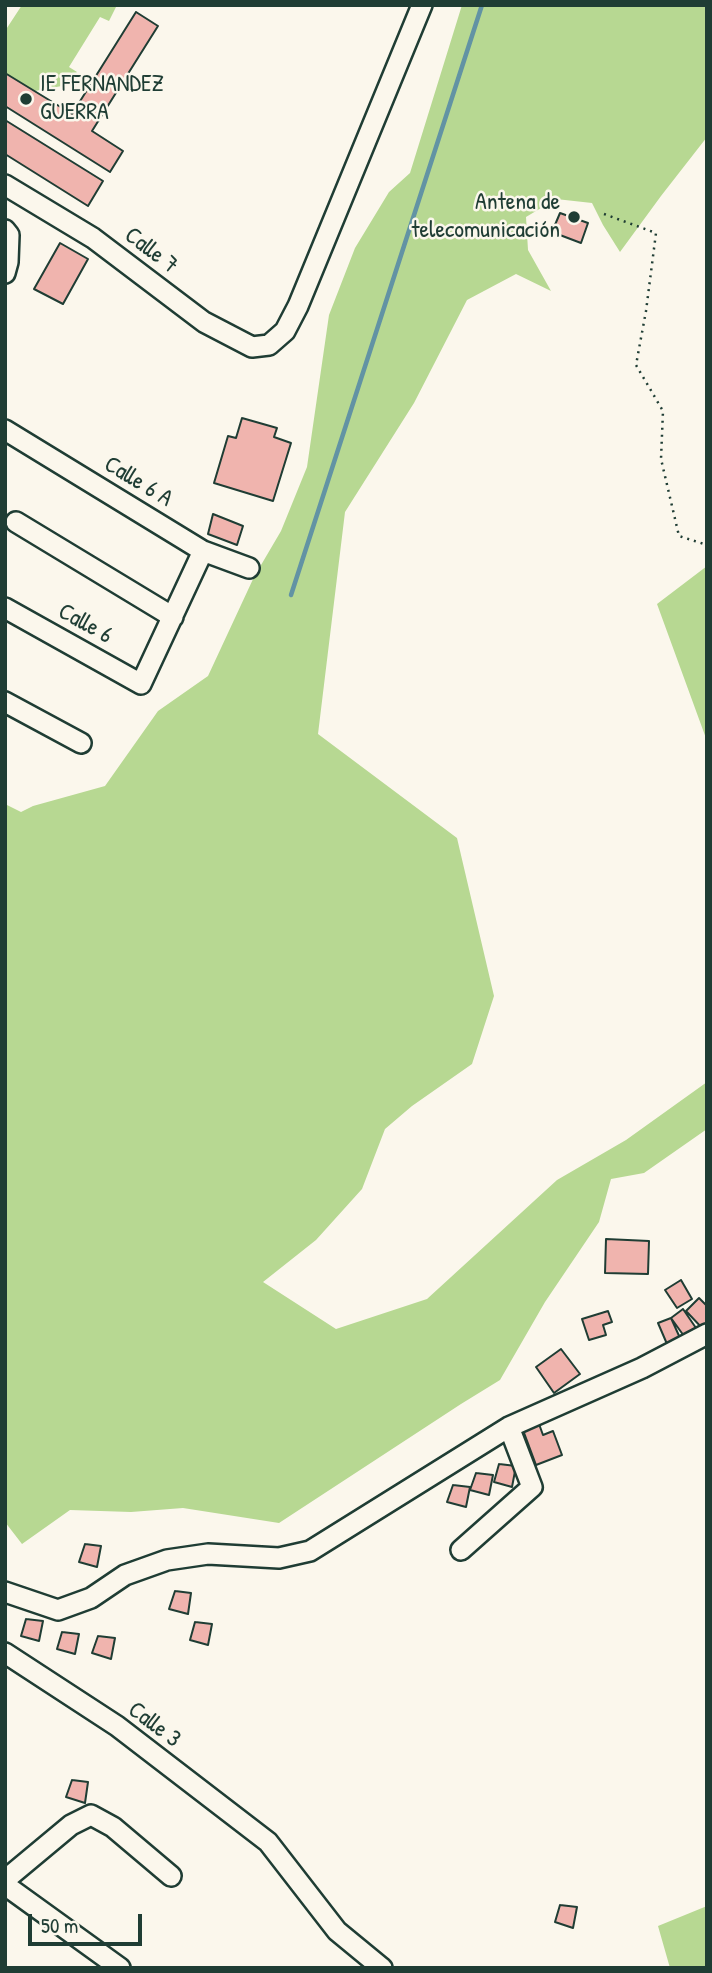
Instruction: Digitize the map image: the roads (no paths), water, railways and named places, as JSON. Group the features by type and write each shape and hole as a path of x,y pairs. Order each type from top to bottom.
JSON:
{"street":[{"name":"Calle 7","path":"5,185 93,238 204,322 252,346 269,345 285,331 298,306 422,5"},
{"path":"5,273 8,262 7,232"},
{"name":"Calle 6 A","path":"5,430 203,551 248,568"},
{"path":"16,522 173,617 203,551"},
{"name":"Calle 6","path":"5,608 141,684 173,617"},
{"path":"5,702 81,743"},
{"path":"5,1592 58,1610 91,1598 125,1575 167,1560 208,1554 279,1558 310,1551 509,1427 642,1368 707,1334"},
{"path":"460,1550 532,1487 509,1427"},
{"name":"Calle 3","path":"5,1653 117,1726 268,1842 337,1931 382,1968"},
{"path":"5,1880 71,1825 90,1815 113,1827 171,1876"},
{"path":"5,1885 120,1968"}],"waterway":[{"path":"291,595 482,5"}],"place":[{"name":"IE FERNANDEZ GUERRA","path":"26,99"},
{"name":"Antena de telecomunicación","path":"574,217"}]}
